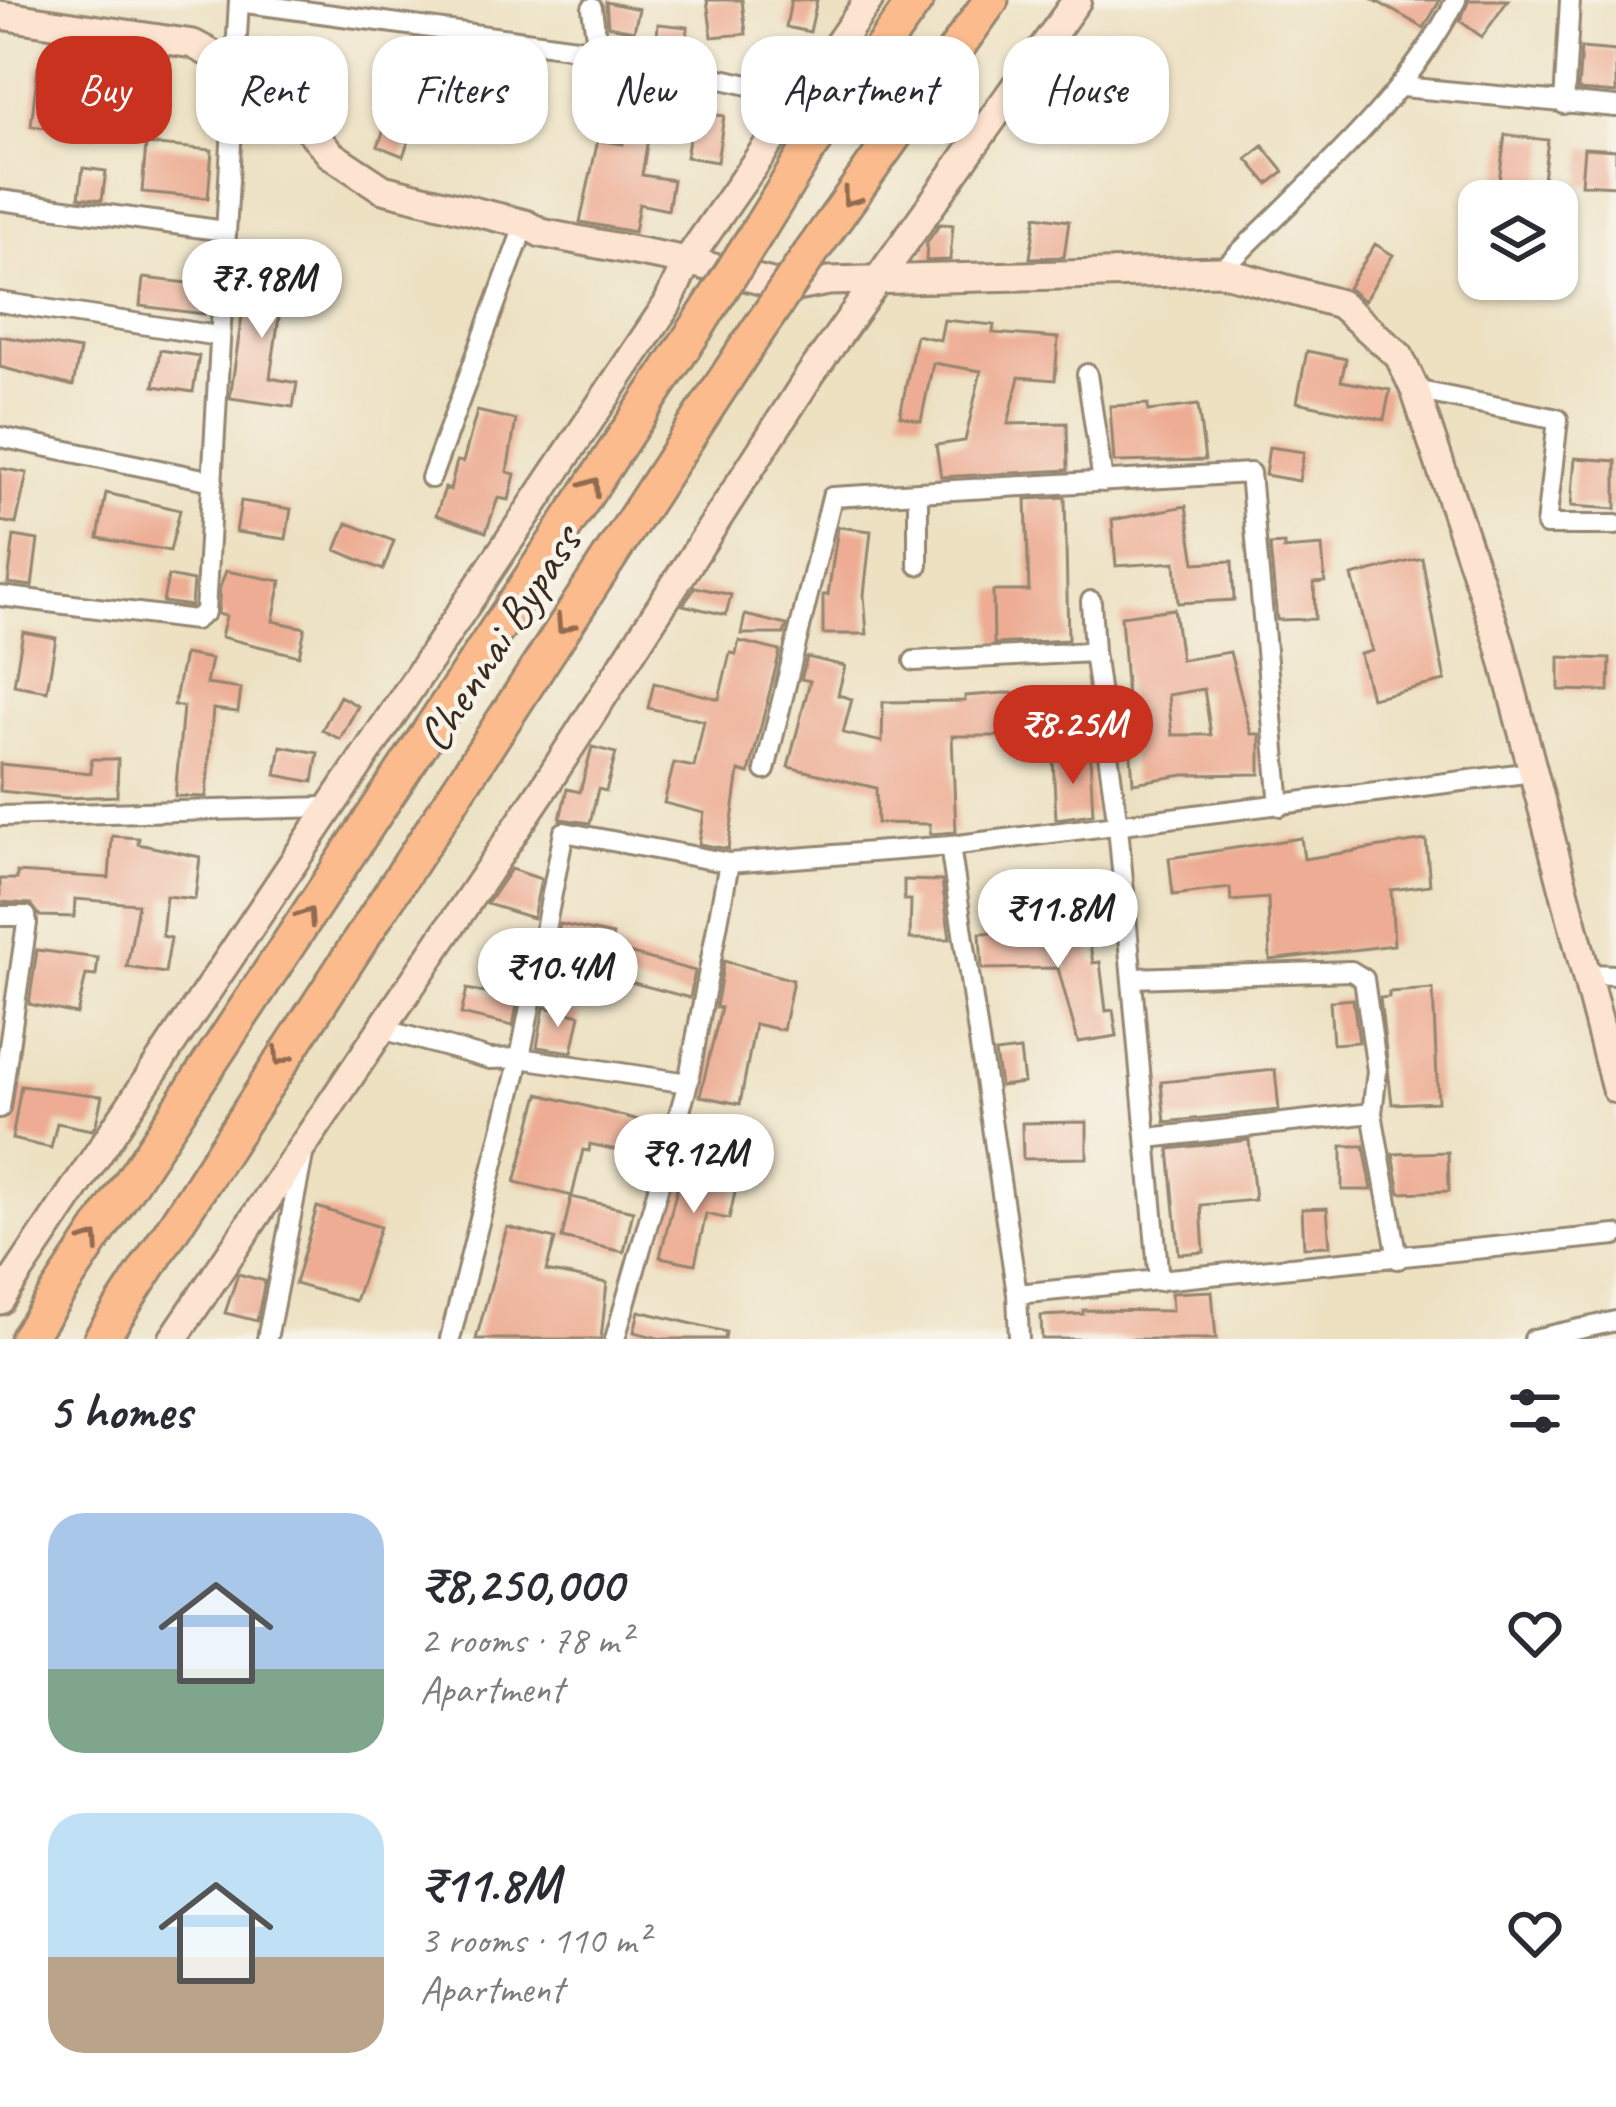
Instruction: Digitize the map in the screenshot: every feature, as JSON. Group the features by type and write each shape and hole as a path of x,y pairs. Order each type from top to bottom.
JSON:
{"highway":[{"name":"Chennai Bypass","path":"27,1339 699,324 806,153 916,0"},
{"name":"Chennai Bypass","path":"101,1339 743,352 991,0"}],"street":[{"path":"844,36 869,0"},
{"path":"173,1339 810,375 1077,0"},
{"path":"1221,271 1402,87 1430,51 1456,0"},
{"path":"1564,104 1570,0"},
{"path":"237,36 239,1 572,47"},
{"path":"592,8 596,36"},
{"path":"0,14 196,45"},
{"path":"1402,87 1616,107"},
{"path":"0,596 201,617 230,144"},
{"path":"322,144 383,189 525,224 541,233 687,261 791,288 879,280 1221,271 1340,304 1399,356 1414,390 1493,621 1533,772 1602,975 1616,1089"},
{"path":"0,1300 667,305 687,261 768,144"},
{"path":"0,200 225,231"},
{"path":"431,478 525,224"},
{"path":"0,302 218,336"},
{"path":"1087,374 1103,482"},
{"path":"1414,390 1558,419 1546,525 1616,525"},
{"path":"0,437 213,481"},
{"path":"765,770 832,497 1250,473 1280,806"},
{"path":"918,492 918,565"},
{"path":"1091,601 1118,826 1160,1281"},
{"path":"914,661 1094,652"},
{"path":"450,1339 520,1058 564,832 729,862 950,846 1533,772"},
{"path":"0,816 327,807"},
{"path":"950,846 1017,1294 1019,1339"},
{"path":"615,1339 688,1083 729,862"},
{"path":"0,916 26,916 27,923 0,1108"},
{"path":"1132,978 1358,972 1364,979 1377,1071 1372,1113 1398,1258"},
{"path":"382,1029 490,1059 520,1058 688,1083"},
{"path":"1148,1138 1372,1113"},
{"path":"267,1339 304,1146"},
{"path":"1017,1294 1616,1235"},
{"path":"1534,1339 1616,1321"}],"building":[{"path":"707,0 742,0 746,34 712,36"},
{"path":"791,0 817,0 810,32 786,27"},
{"path":"1374,0 1440,0 1424,28"},
{"path":"1469,0 1508,0 1482,37 1460,21"},
{"path":"606,2 639,9 634,31 608,26"},
{"path":"658,24 688,27 687,36 657,36"},
{"path":"1581,48 1616,51 1616,93 1578,90"},
{"path":"36,84 36,127 31,126"},
{"path":"717,115 724,116 717,162 686,157 688,144 717,144"},
{"path":"1505,135 1548,140 1543,180 1499,180"},
{"path":"146,144 212,150 208,198 142,192"},
{"path":"379,144 408,144 403,156"},
{"path":"597,144 647,144 642,175 673,180 668,210 639,204 634,232 580,222"},
{"path":"1263,146 1284,172 1268,184 1247,159"},
{"path":"1584,148 1616,150 1616,186 1581,184"},
{"path":"83,168 106,171 102,200 79,197"},
{"path":"1036,216 1069,221 1064,257 1030,258"},
{"path":"940,224 953,225 950,260 926,261 927,242"},
{"path":"1375,244 1393,255 1364,301 1348,288"},
{"path":"248,274 297,279 293,312 280,310 270,378 297,383 293,407 230,398"},
{"path":"143,278 207,285 204,314 140,306"},
{"path":"944,320 994,325 993,333 1058,338 1055,380 1019,377 1008,424 1067,423 1068,470 941,477 936,445 965,441 981,371 933,363 921,421 900,416 916,335 940,340"},
{"path":"0,336 80,350 73,386 0,367"},
{"path":"160,350 199,356 193,392 154,386"},
{"path":"1307,351 1346,359 1341,381 1390,390 1384,420 1297,402"},
{"path":"1148,404 1148,411 1198,405 1205,460 1114,462 1110,406"},
{"path":"477,411 516,420 507,472 515,474 509,500 498,498 486,532 436,515 445,488 450,490 457,461 463,462"},
{"path":"1269,447 1304,452 1299,481 1265,475"},
{"path":"1575,458 1616,461 1616,509 1571,506"},
{"path":"0,468 27,473 16,524 0,521"},
{"path":"106,493 180,510 170,551 98,538"},
{"path":"1065,497 1068,640 994,644 993,591 1029,591 1026,499"},
{"path":"241,501 291,509 286,539 236,532"},
{"path":"1186,506 1195,563 1232,561 1234,600 1178,603 1175,562 1116,566 1112,520"},
{"path":"347,523 394,541 383,570 336,550"},
{"path":"838,527 871,531 864,595 867,634 823,634 823,595 828,595"},
{"path":"14,536 38,540 32,586 8,583"},
{"path":"1284,544 1284,549 1322,546 1325,582 1314,583 1315,619 1277,620 1270,545"},
{"path":"1422,558 1445,681 1371,698 1360,654 1372,651 1352,576"},
{"path":"226,571 281,581 273,621 305,628 299,656 221,637 226,616 218,614 220,587"},
{"path":"168,576 193,581 191,606 163,602"},
{"path":"695,587 731,595 726,615 683,605"},
{"path":"1174,609 1181,660 1230,652 1251,734 1260,734 1260,774 1184,775 1133,783 1121,616","holes":["1204,689 1211,735 1172,735 1168,695"]},
{"path":"745,615 787,625 784,634 741,634"},
{"path":"23,632 56,638 47,691 14,685"},
{"path":"739,641 780,651 749,774 739,771 728,849 699,844 704,813 664,803 674,763 694,767 704,721 648,708 654,683 719,699 730,653 736,654"},
{"path":"184,654 211,659 206,684 241,689 238,712 213,709 206,797 175,796 183,707 174,705"},
{"path":"807,657 845,666 838,695 852,699 843,733 882,742 883,702 965,701 965,696 1004,693 1045,694 1044,736 952,736 956,832 930,834 930,824 877,823 876,788 788,767 810,681 801,679"},
{"path":"1559,657 1610,659 1609,691 1559,690"},
{"path":"340,696 358,706 340,739 322,730"},
{"path":"281,746 318,753 313,782 276,775"},
{"path":"592,747 616,753 606,791 598,789 590,823 560,819 567,789 580,792"},
{"path":"1090,756 1093,814 1056,819 1053,757"},
{"path":"91,759 118,759 117,796 66,798 0,791 0,764 91,773"},
{"path":"112,836 139,838 138,844 200,857 195,899 166,896 162,936 171,938 165,973 127,967 138,904 75,899 74,917 40,916 31,904 0,902 0,879 17,879 17,872 109,878"},
{"path":"1301,838 1304,859 1426,840 1430,885 1391,890 1394,945 1270,960 1268,898 1231,901 1230,888 1173,895 1169,858"},
{"path":"511,869 541,879 533,918 487,904"},
{"path":"904,880 942,881 950,939 910,939 911,900 904,900"},
{"path":"1086,922 1093,963 1100,962 1106,1011 1113,1010 1117,1036 1078,1042 1058,968 982,969 980,933 1056,932 1055,926"},
{"path":"560,924 613,935 610,948 695,971 690,998 626,981 629,970 554,954"},
{"path":"37,950 98,958 96,976 86,975 77,1014 29,1004"},
{"path":"724,961 793,980 783,1030 755,1024 740,1104 700,1096 721,1008 716,1007"},
{"path":"467,989 518,1000 513,1026 461,1014"},
{"path":"1433,989 1438,1102 1392,1104 1380,998 1389,997 1389,992"},
{"path":"1353,999 1359,1042 1333,1044 1330,1001"},
{"path":"544,1007 580,1015 572,1052 537,1047"},
{"path":"1020,1050 1024,1083 1000,1086 995,1053"},
{"path":"1275,1070 1279,1110 1165,1122 1161,1082"},
{"path":"21,1086 102,1096 96,1124 92,1130 57,1123 51,1148 12,1139"},
{"path":"539,1094 662,1126 652,1158 590,1144 589,1151 583,1150 572,1196 515,1182"},
{"path":"1087,1122 1087,1158 1023,1159 1022,1123"},
{"path":"1249,1140 1255,1200 1201,1205 1204,1252 1179,1254 1169,1149"},
{"path":"1342,1146 1364,1146 1372,1190 1342,1190"},
{"path":"1448,1152 1449,1191 1400,1193 1393,1154"},
{"path":"680,1176 736,1188 729,1219 706,1214 695,1264 660,1257"},
{"path":"571,1197 633,1211 624,1252 562,1238"},
{"path":"317,1207 380,1227 355,1301 295,1284"},
{"path":"1327,1208 1330,1246 1304,1247 1302,1209"},
{"path":"507,1227 555,1239 546,1271 607,1283 601,1339 476,1339"},
{"path":"238,1274 265,1281 257,1321 225,1313"},
{"path":"1212,1291 1216,1339 1042,1339 1041,1316 1083,1314 1083,1310 1172,1311 1171,1293"},
{"path":"639,1311 726,1332 725,1339 662,1339 634,1332"}]}
